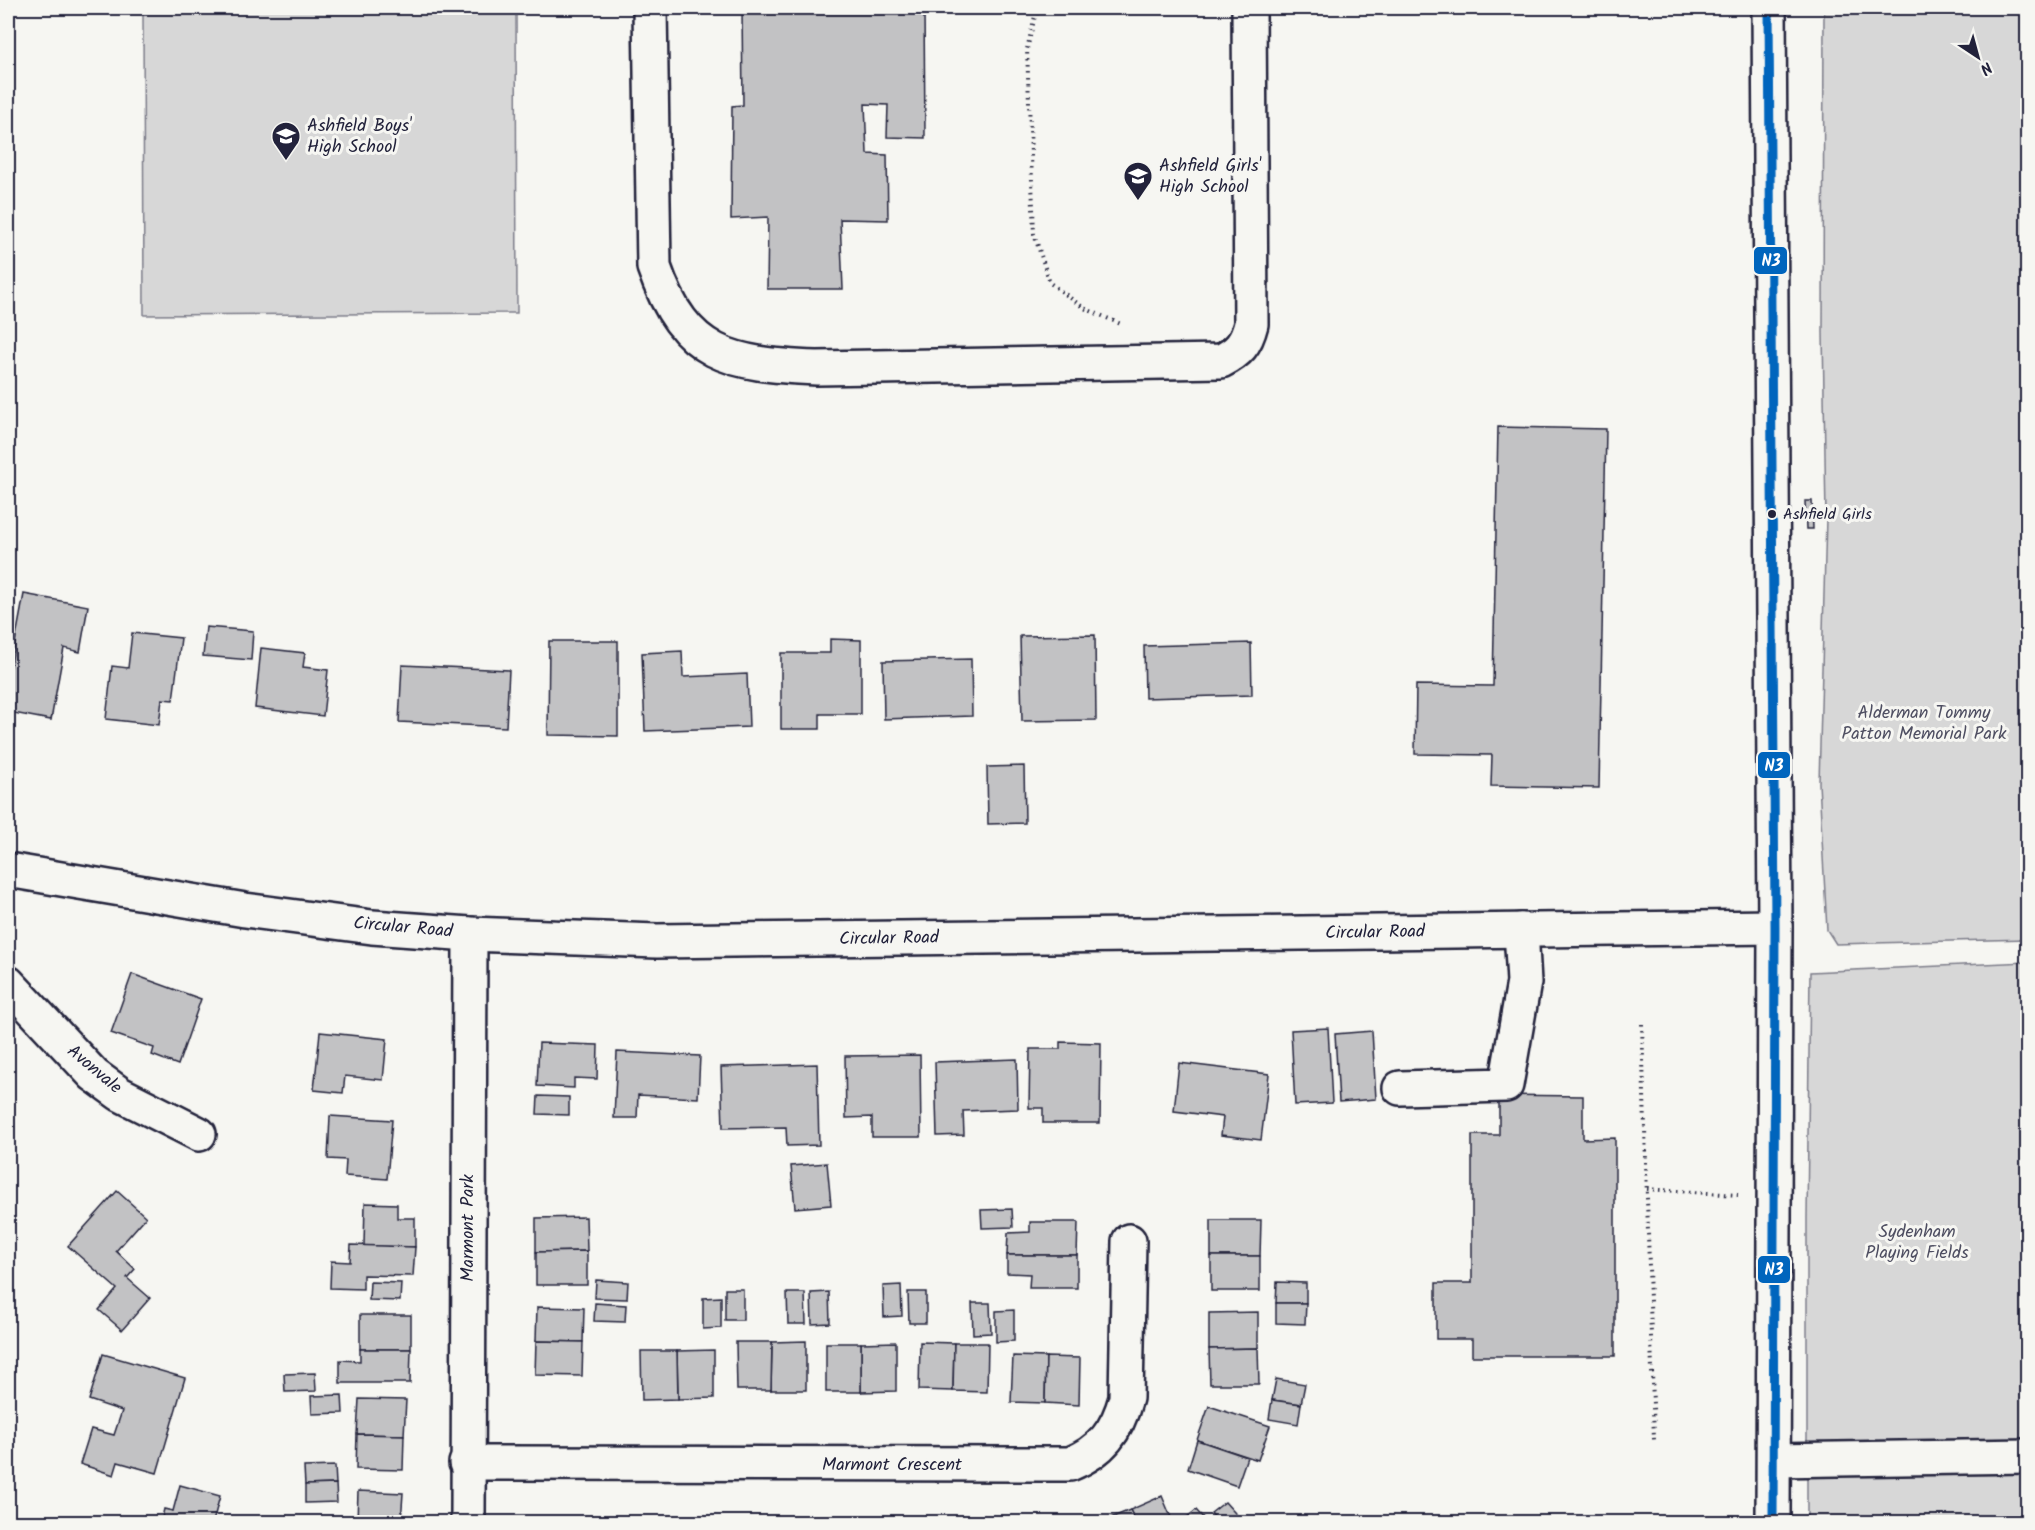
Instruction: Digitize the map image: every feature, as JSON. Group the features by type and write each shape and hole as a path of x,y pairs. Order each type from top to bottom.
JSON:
{"street":[{"path":"650,8 654,267 665,298 694,338 726,355 760,365 817,368 1221,361 1237,353 1247,340 1251,324 1249,8"},
{"path":"1768,8 1775,927 1773,1522"},
{"name":"Circular Road","path":"8,870 245,910 372,927 470,934 657,941 1775,927"},
{"path":"1401,1088 1506,1085 1524,982 1521,930"},
{"name":"Marmont Park","path":"468,1522 466,1463 470,934"},
{"name":"Avonvale","path":"8,983 94,1075 120,1094 199,1134"},
{"name":"Marmont Crescent","path":"466,1463 1070,1464 1099,1449 1120,1418 1126,1398 1130,1241"},
{"path":"1774,1460 2028,1456"}],"path":[{"path":"1041,8 1035,16 1028,49 1034,234 1050,283 1084,308 1128,328"},
{"path":"1642,1024 1654,1440"},
{"path":"1647,1189 1738,1195"}],"green space":[{"path":"143,8 516,8 517,313 144,315"},
{"name":"Alderman Tommy Patton Memorial Park","path":"1824,8 2027,8 2027,939 1836,944 1827,930 1819,783 1826,518 1823,332"},
{"name":"Sydenham Playing Fields","path":"2027,962 2027,1522 1807,1522 1810,972"}],"building":[{"path":"742,8 924,8 925,138 887,137 888,105 865,104 867,154 887,155 888,220 840,219 843,289 767,289 768,217 731,219 732,106 743,105"},
{"path":"1498,427 1606,429 1599,788 1491,786 1492,755 1415,754 1416,685 1493,686"},
{"path":"1805,501 1812,501 1813,529 1806,529"},
{"path":"24,594 88,606 80,652 64,648 51,720 8,712 8,680"},
{"path":"206,627 253,631 251,660 203,656"},
{"path":"132,633 181,638 173,700 162,699 159,725 106,719 112,666 128,668"},
{"path":"1095,635 1096,720 1022,721 1020,636"},
{"path":"830,639 861,640 861,714 820,714 820,729 781,729 781,653 830,653"},
{"path":"549,641 618,641 618,736 548,735"},
{"path":"1251,643 1252,695 1145,698 1144,646"},
{"path":"261,648 305,653 303,667 328,670 323,716 255,708"},
{"path":"682,651 683,677 747,674 749,727 645,731 642,653"},
{"path":"971,659 972,716 884,719 883,661"},
{"path":"402,665 509,670 506,727 399,722"},
{"path":"1024,766 1025,823 988,824 987,767"},
{"path":"132,974 201,999 178,1065 152,1055 154,1048 111,1033"},
{"path":"1328,1028 1332,1103 1295,1105 1291,1030"},
{"path":"1372,1031 1376,1099 1339,1102 1335,1034"},
{"path":"320,1032 387,1039 383,1080 345,1076 343,1093 314,1090"},
{"path":"1060,1042 1101,1043 1100,1123 1043,1123 1043,1108 1029,1108 1030,1049 1060,1049"},
{"path":"539,1043 598,1045 597,1079 574,1078 574,1088 537,1086"},
{"path":"617,1052 700,1056 698,1098 638,1095 637,1118 614,1118"},
{"path":"920,1055 921,1137 872,1137 872,1117 846,1118 845,1056"},
{"path":"1017,1059 1018,1109 963,1111 964,1135 937,1136 935,1062"},
{"path":"1179,1063 1269,1074 1261,1140 1221,1135 1223,1117 1174,1111"},
{"path":"817,1064 819,1145 787,1146 786,1127 723,1128 721,1067"},
{"path":"1499,1095 1583,1096 1583,1139 1615,1138 1615,1356 1472,1356 1472,1339 1436,1339 1436,1283 1472,1283 1472,1135 1499,1135"},
{"path":"538,1096 569,1097 569,1115 537,1114"},
{"path":"330,1116 392,1120 387,1179 345,1176 346,1160 328,1159"},
{"path":"827,1163 831,1205 795,1208 791,1166"},
{"path":"117,1191 146,1217 116,1251 135,1269 127,1278 150,1298 122,1330 99,1310 117,1289 68,1246"},
{"path":"365,1203 397,1204 397,1218 415,1218 415,1247 364,1246"},
{"path":"1012,1209 1013,1227 982,1228 981,1210"},
{"path":"586,1217 587,1251 536,1252 536,1218"},
{"path":"1211,1220 1261,1220 1260,1256 1211,1256"},
{"path":"1030,1222 1078,1222 1077,1255 1007,1255 1008,1233 1030,1232"},
{"path":"351,1245 415,1247 413,1276 363,1275 363,1289 330,1288 331,1261 350,1262"},
{"path":"587,1251 587,1285 536,1285 536,1252"},
{"path":"1007,1255 1077,1255 1077,1288 1029,1288 1030,1274 1007,1273"},
{"path":"1211,1256 1260,1256 1260,1291 1211,1291"},
{"path":"596,1280 628,1282 627,1299 595,1298"},
{"path":"370,1282 401,1283 400,1301 369,1300"},
{"path":"1277,1282 1306,1283 1306,1303 1276,1303"},
{"path":"901,1285 902,1316 884,1317 883,1286"},
{"path":"725,1289 743,1289 743,1320 725,1320"},
{"path":"829,1292 830,1323 812,1324 811,1293"},
{"path":"908,1292 926,1292 926,1323 909,1323"},
{"path":"787,1293 805,1293 806,1324 788,1324"},
{"path":"721,1297 721,1328 703,1329 703,1298"},
{"path":"595,1303 626,1305 625,1322 594,1321"},
{"path":"972,1303 990,1303 991,1333 973,1334"},
{"path":"1276,1303 1306,1303 1305,1324 1276,1323"},
{"path":"537,1307 584,1308 583,1342 536,1341"},
{"path":"1014,1310 1014,1341 996,1342 996,1311"},
{"path":"1258,1312 1258,1348 1209,1349 1209,1313"},
{"path":"360,1315 411,1315 411,1349 360,1349"},
{"path":"536,1341 583,1342 582,1376 535,1375"},
{"path":"806,1341 806,1390 771,1390 772,1342"},
{"path":"736,1342 772,1342 771,1390 737,1390"},
{"path":"896,1342 896,1391 861,1392 861,1343"},
{"path":"920,1342 954,1343 953,1391 919,1390"},
{"path":"826,1343 861,1343 861,1392 826,1392"},
{"path":"954,1343 988,1343 987,1392 953,1391"},
{"path":"1258,1348 1259,1384 1210,1384 1209,1349"},
{"path":"360,1349 411,1349 410,1383 340,1383 340,1360 360,1361"},
{"path":"714,1350 714,1398 678,1399 677,1351"},
{"path":"641,1351 677,1351 678,1399 642,1400"},
{"path":"103,1354 185,1378 157,1473 118,1462 114,1475 80,1464 91,1429 114,1435 122,1411 89,1400"},
{"path":"1013,1356 1046,1357 1045,1403 1011,1402"},
{"path":"1046,1357 1080,1358 1079,1405 1045,1403"},
{"path":"315,1373 316,1391 285,1392 284,1374"},
{"path":"1276,1379 1305,1384 1301,1404 1272,1400"},
{"path":"342,1395 343,1413 312,1414 311,1396"},
{"path":"359,1399 406,1400 404,1435 357,1434"},
{"path":"1272,1400 1301,1404 1298,1424 1269,1419"},
{"path":"1209,1406 1270,1426 1258,1460 1197,1440"},
{"path":"357,1434 404,1435 403,1470 356,1469"},
{"path":"1197,1440 1247,1457 1237,1486 1188,1469"},
{"path":"335,1466 336,1484 305,1485 304,1467"},
{"path":"336,1484 337,1502 305,1503 305,1485"},
{"path":"180,1485 220,1496 213,1522 161,1522 164,1509 173,1511"},
{"path":"358,1491 403,1493 401,1522 357,1522"},
{"path":"1162,1496 1173,1522 1136,1522 1130,1510"},
{"path":"1225,1502 1243,1522 1219,1522 1211,1513"},
{"path":"1130,1510 1136,1522 1101,1522"},
{"path":"1196,1510 1207,1522 1182,1521"}],"transit line":[{"name":"N3","path":"1769,8 1775,927 1773,1522"}],"place":[{"name":"Ashfield Boys' High School","path":"286,162"},
{"name":"Ashfield Girls' High School","path":"1138,202"},
{"name":"Ashfield Girls","path":"1772,514"}]}
